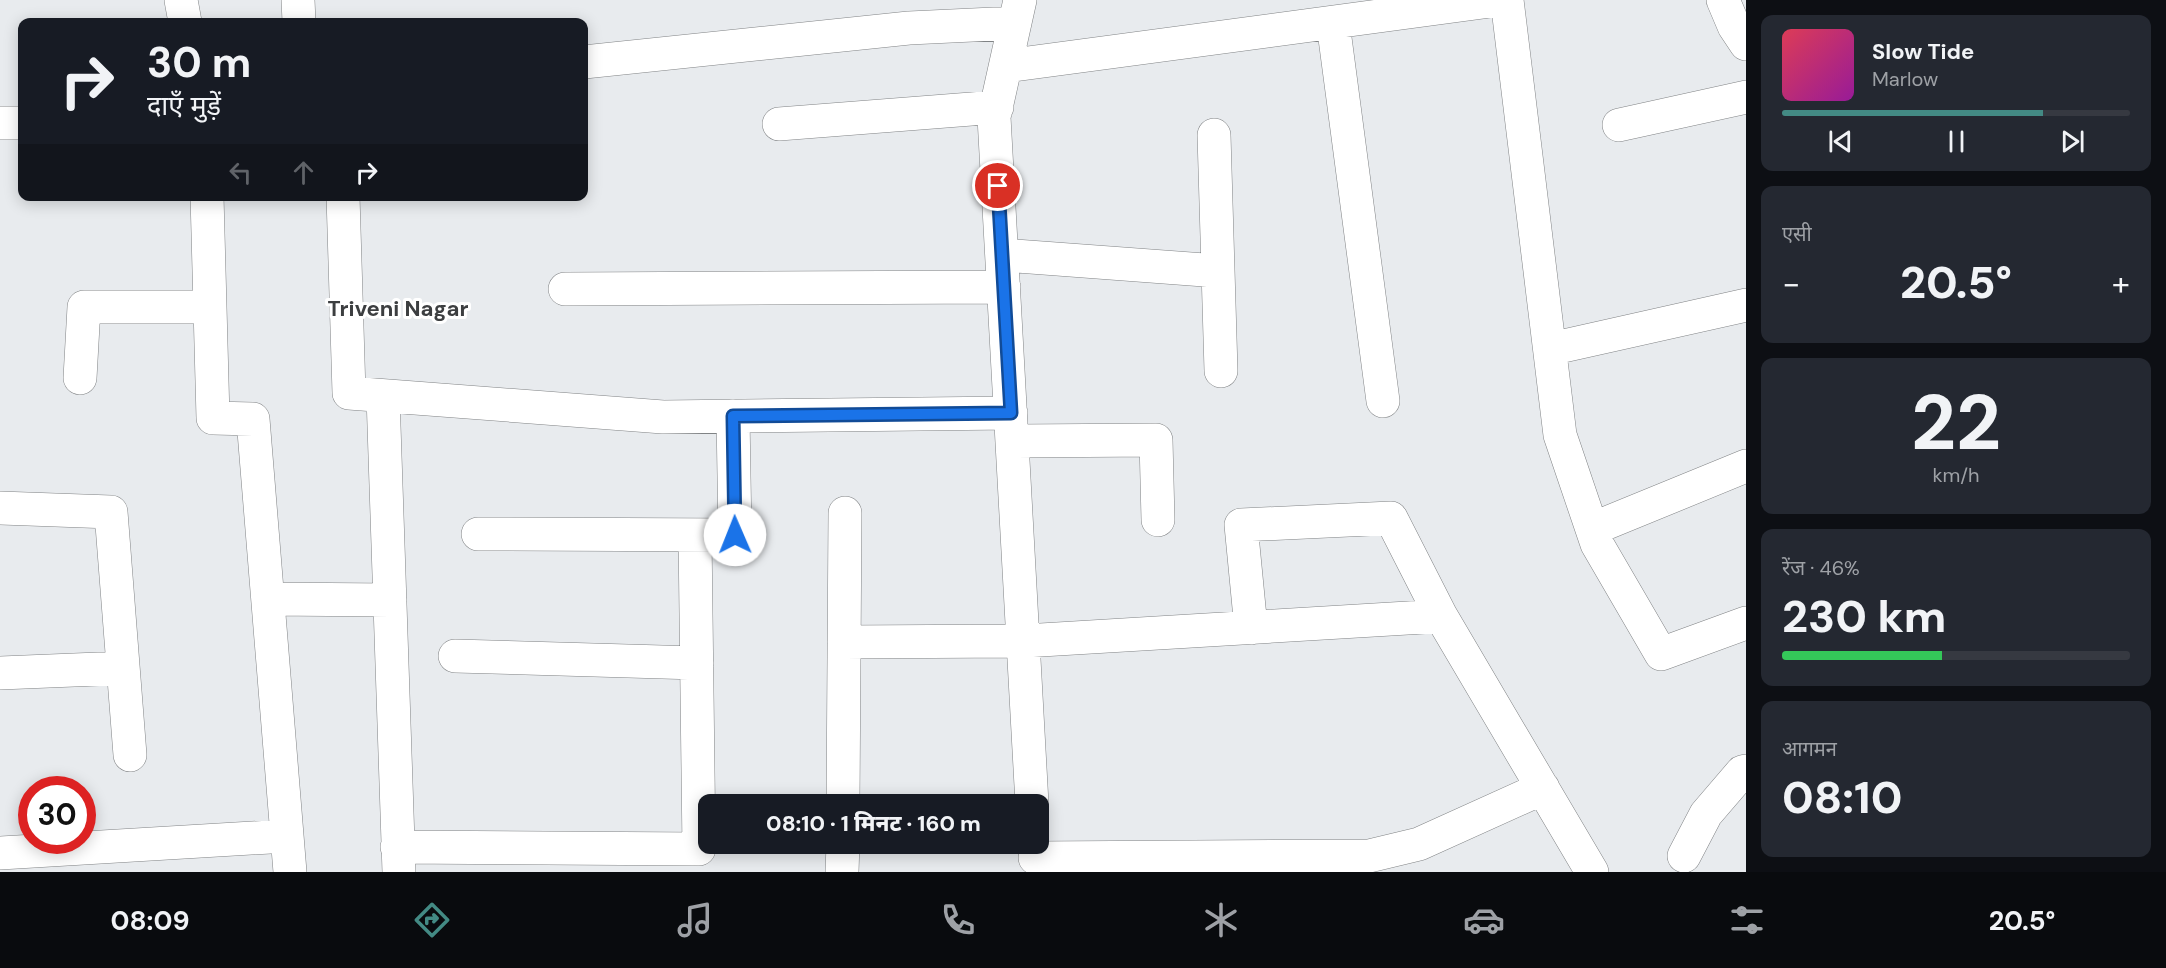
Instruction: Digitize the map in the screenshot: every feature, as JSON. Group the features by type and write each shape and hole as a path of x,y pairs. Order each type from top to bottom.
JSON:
{"street":[{"path":"181,0 184,18"},
{"path":"298,0 299,18"},
{"path":"1006,66 1498,0"},
{"path":"1507,0 1560,435 1597,544 1661,654 1746,623"},
{"path":"1723,0 1734,26 1746,44"},
{"path":"588,63 909,28 1018,12 994,117 1031,794"},
{"path":"1333,22 1383,401"},
{"path":"1619,124 1746,97"},
{"path":"778,124 997,107"},
{"path":"0,123 18,123"},
{"path":"1214,135 1221,371"},
{"path":"207,201 213,418 253,419 290,872"},
{"path":"343,201 349,393 663,417 733,416 1012,427 1156,440 1158,520"},
{"path":"565,289 1003,271 1218,271"},
{"path":"1550,349 1746,305"},
{"path":"80,378 84,307 210,307"},
{"path":"383,396 398,860 699,849 695,535"},
{"path":"478,534 735,535 733,416"},
{"path":"1592,529 1746,466"},
{"path":"0,508 111,512 130,755"},
{"path":"843,794 845,513"},
{"path":"1251,627 1241,525 1391,518 1441,616 1592,872"},
{"path":"268,599 390,600"},
{"path":"844,642 1023,641 1441,616"},
{"path":"454,656 697,663"},
{"path":"0,673 123,668"},
{"path":"1684,856 1706,814 1742,772 1746,771"},
{"path":"1035,858 1369,856 1419,843 1542,788"},
{"path":"0,853 287,836"},
{"path":"842,872 843,854"}],"district":[{"name":"Triveni Nagar","path":"398,308"}],"route":[{"path":"735,535 733,416 1011,413 998,186"}]}
